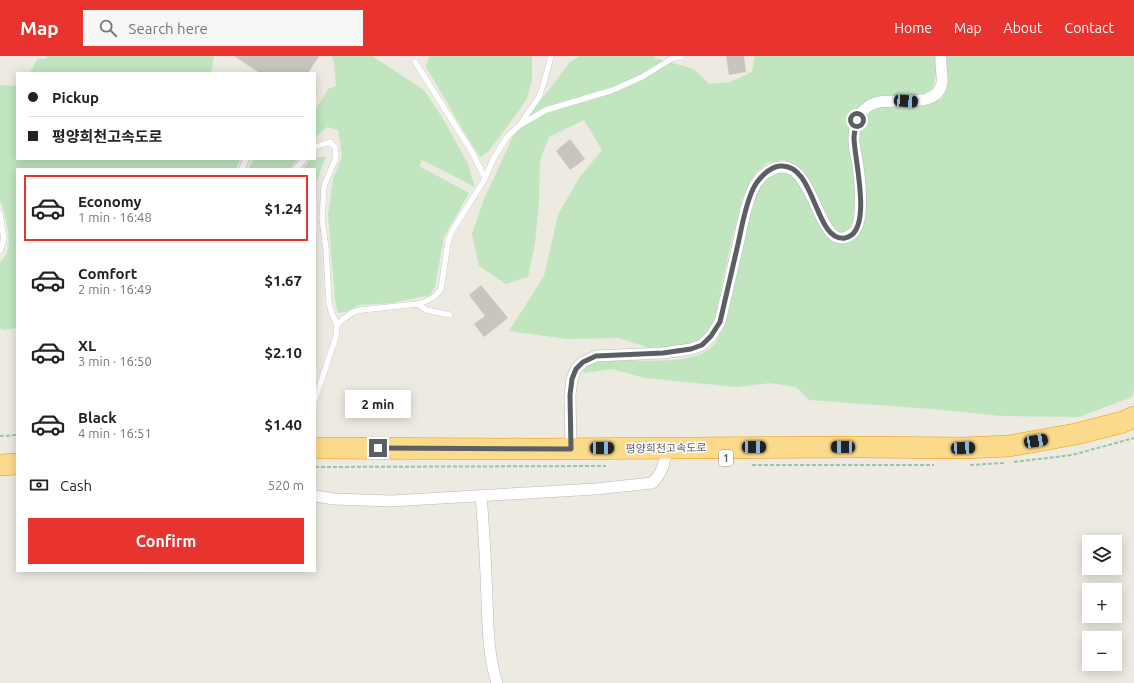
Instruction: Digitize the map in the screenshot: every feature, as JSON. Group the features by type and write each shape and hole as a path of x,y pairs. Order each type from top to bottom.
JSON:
{"highway":[{"name":"평양희천고속도로","path":"316,448 963,448 1009,446 1130,423"},
{"name":"평양희천고속도로","path":"316,458 556,460 1009,454 1098,439 1130,423"},
{"path":"0,456 16,455"},
{"path":"0,465 16,464"}],"street":[{"path":"571,449 570,395 572,379 576,369 583,362 596,356 663,353 691,349 702,345 711,336 720,322 746,208 753,188 763,175 780,166 797,172 804,182 829,232 837,238 846,238 853,234 860,214 859,169 854,138 857,120 865,108 874,103 886,100 915,102 933,97 937,93 942,83 941,56"},
{"path":"316,496 334,499 391,501 595,489 652,483 661,473 665,459"},
{"path":"481,496 489,637 497,683"}],"lane":[{"path":"337,324 353,312 418,304 427,302 437,295 441,289 448,242 452,231 485,178 502,142 520,125 539,97 551,56"},
{"path":"520,125 546,110 613,90 642,77 670,59 682,56"},
{"path":"415,62 469,146 485,178"},
{"path":"316,146 330,142 334,147 336,154 324,186 322,219 326,249 329,303 337,324 336,337 316,396"},
{"path":"297,168 303,160"},
{"path":"0,214 4,239 0,251"},
{"path":"418,304 426,310 450,315"}],"path":[{"path":"0,436 16,435"}],"green space":[{"path":"47,56 214,56 211,72 30,72 37,59 46,59"},
{"path":"332,56 372,56 424,90 445,122 468,164 475,187 422,160 419,166 469,193 444,237 435,287 430,295 393,303 359,305 346,312 338,313 335,300 328,215 333,179 342,156 338,130 327,127 316,137 316,109 328,89 336,86"},
{"path":"429,56 532,56 532,80 527,98 488,152 480,157 426,67"},
{"path":"580,56 655,56 655,58 694,69 709,84 730,82 752,72 755,56 937,56 936,74 933,88 919,97 893,95 873,99 857,111 856,176 853,221 849,229 844,232 838,232 830,224 808,177 794,164 784,160 767,163 756,172 742,199 716,313 710,330 700,342 685,346 651,348 618,338 567,339 509,331 544,276 558,215 579,178 602,150 584,120 549,137 540,161 539,202 535,244 528,277 506,284 479,266 472,234 484,199 516,130 570,62"},
{"path":"946,56 1134,56 1134,390 1132,397 1079,417 1002,416 809,400 796,387 770,383 736,387 645,378 612,369 584,373 582,369 596,362 660,361 693,357 707,351 716,342 723,326 733,291 752,204 763,181 769,176 787,171 798,179 829,239 840,244 849,242 858,235 858,137 862,122 870,112 881,106 926,105 941,99 946,91"},
{"path":"0,85 16,86 16,160 240,160 236,168 16,168 16,328 3,330 0,328 0,263 7,253 9,244 8,230 0,201"},
{"path":"316,157 326,157 316,183 316,168 304,168 310,160 316,160"},
{"path":"254,160 296,160 291,168 250,168"}],"building":[{"path":"234,56 319,56 309,72 258,72"},
{"path":"726,56 744,56 746,72 729,75"},
{"path":"570,139 585,159 570,170 556,151"},
{"path":"481,285 508,318 484,337 474,324 485,316 469,295"}],"route":[{"path":"378,448 571,449 570,395 572,379 576,369 583,362 596,356 663,353 691,349 702,345 711,336 720,322 746,208 753,188 763,175 780,166 797,172 804,182 829,232 837,238 846,238 853,234 860,214 859,169 854,138 857,120"}]}
